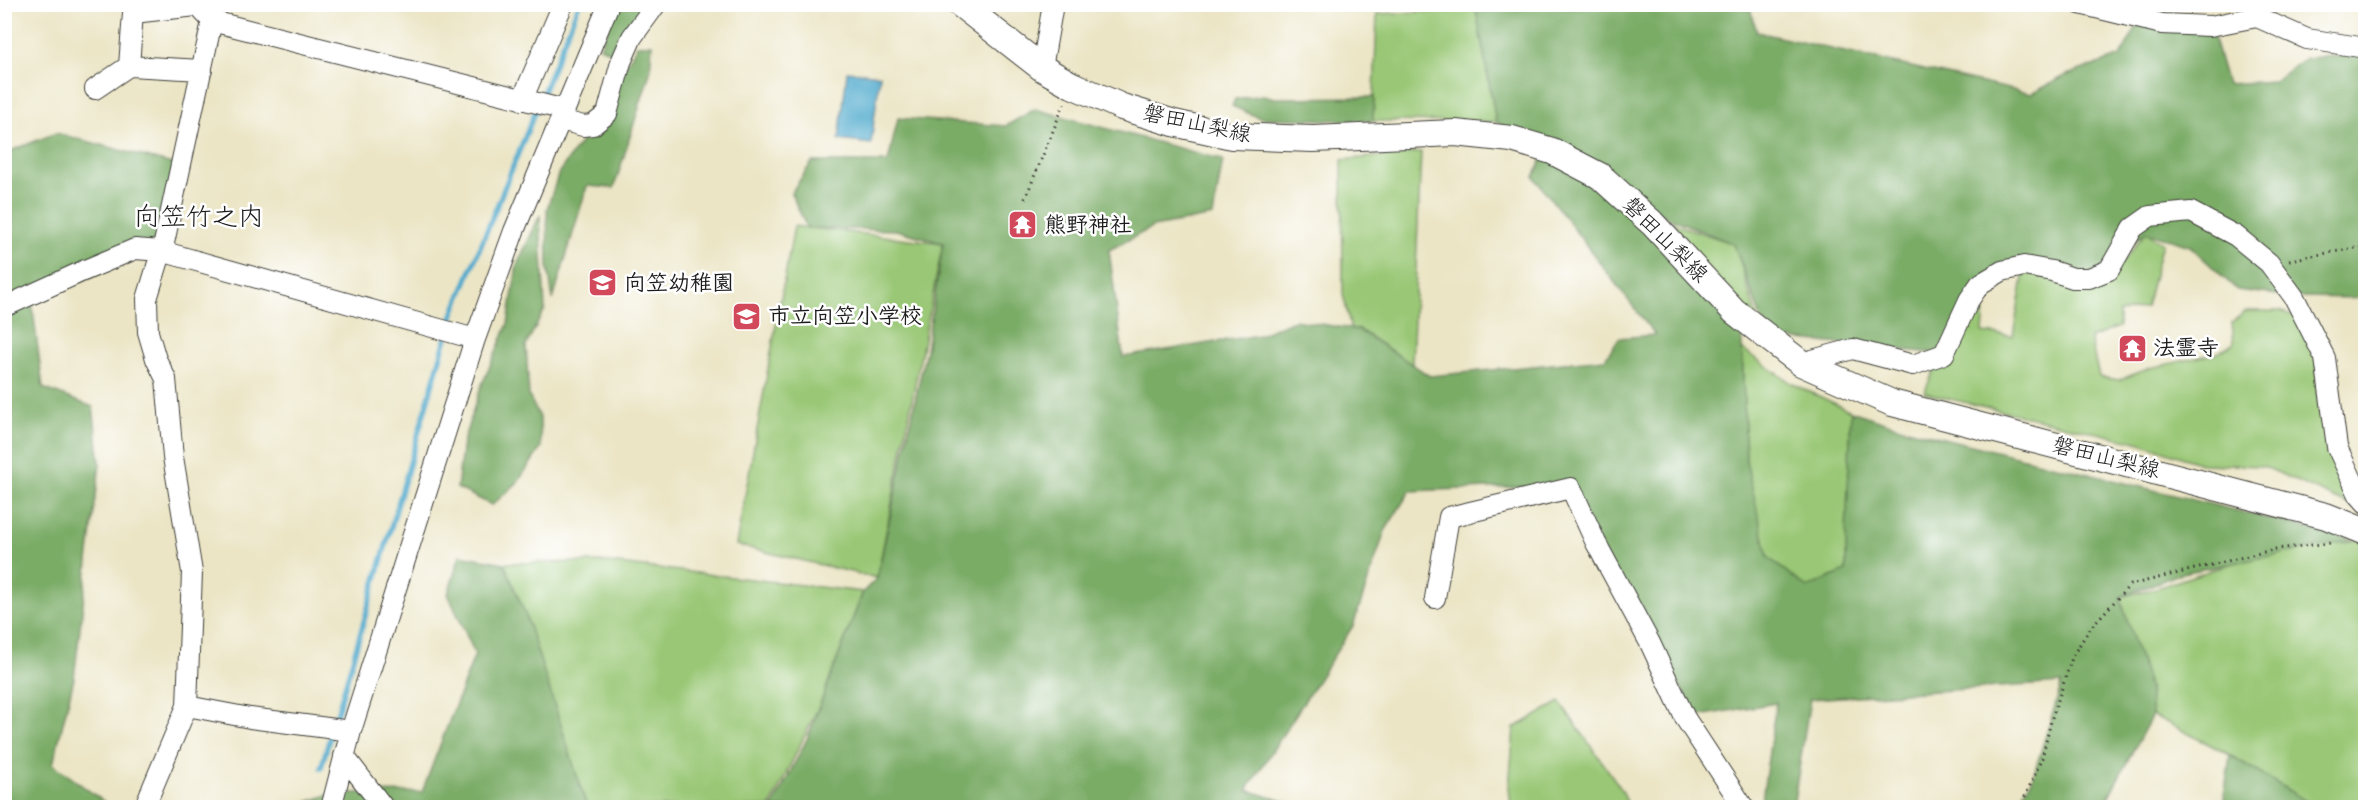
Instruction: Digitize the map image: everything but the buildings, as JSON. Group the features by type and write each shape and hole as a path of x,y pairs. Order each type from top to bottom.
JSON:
{"main road":[{"name":"磐田山梨線","path":"960,4 1042,68 1072,85 1122,107 1174,123 1232,136 1313,139 1455,133 1512,139 1552,151 1600,176 1652,223 1734,311 1801,363 1892,403 2315,513 2366,532"}],"street":[{"path":"522,100 563,4"},
{"path":"331,807 351,731 476,339 514,231 609,4"},
{"path":"129,66 133,13 196,5 212,21 522,100 563,115 583,126 593,125 607,114 621,62 633,37 656,4"},
{"path":"1042,68 1053,4"},
{"path":"2080,4 2162,24 2210,26 2258,11 2307,39 2366,48"},
{"path":"144,807 187,706 192,572 173,457 166,379 156,359 148,332 147,299 161,251 212,21"},
{"path":"95,89 129,66 202,70"},
{"path":"1801,363 1853,349 1913,365 1944,354 1969,300 1980,284 2002,271 2024,266 2052,271 2073,278 2089,278 2109,270 2133,228 2150,216 2191,212 2236,236 2269,263 2294,297 2325,358 2337,447 2358,495 2366,503"},
{"path":"4,307 135,249 161,251 476,339"},
{"path":"1435,598 1449,517 1571,488 1596,543 1650,643 1684,718 1744,807"},
{"path":"187,706 260,719 351,731"},
{"path":"344,756 384,807"}],"path":[{"path":"1024,199 1072,85"},
{"path":"2269,263 2366,246"},
{"path":"2020,807 2042,758 2051,720 2073,655 2091,627 2130,585 2276,549 2332,542"}],"green space":[{"path":"1624,4 1749,5 1757,32 2031,94 2067,75 2121,56 2138,24 2210,26 2227,84 2274,81 2306,58 2365,54 2365,298 2294,297 2237,290 2190,246 2146,232 2089,278 2002,271 1944,354 1768,337 1734,244 1628,201 1741,316 1746,461 1768,557 1807,588 1846,571 1851,411 1903,428 2355,540 2182,573 2120,597 2149,688 2152,715 2103,807 2015,807 2032,780 2062,683 1810,699 1793,807 1761,807 1776,703 1699,716 1642,628 1571,489 1546,486 1410,491 1385,531 1353,626 1247,790 1304,807 772,808 807,739 863,592 877,578 926,350 943,243 896,230 807,228 791,193 812,162 888,162 898,118 1006,126 1035,109 1223,160 1213,216 1153,227 1109,250 1123,357 1259,335 1294,320 1359,330 1430,376 1605,359 1619,338 1655,335 1534,177 1545,151 1496,122 1475,5 1612,7"},
{"path":"618,5 647,5 613,53 600,47"},
{"path":"1476,9 1496,122 1373,121 1377,14"},
{"path":"652,44 650,72 614,188 587,186 553,300 548,268 547,209 559,172 593,125 637,45"},
{"path":"1263,95 1275,98 1374,97 1373,121 1260,118 1232,106 1235,99"},
{"path":"56,133 180,166 153,250 32,302 43,388 93,407 100,463 74,678 53,764 111,807 5,808 5,153"},
{"path":"1421,152 1412,365 1360,330 1351,329 1343,294 1342,160"},
{"path":"1641,213 1735,244 1761,332"},
{"path":"540,215 545,309 526,345 529,396 540,418 541,448 517,483 492,505 457,488 463,442 480,389 508,324 517,265"},
{"path":"794,226 943,243 877,578 736,545"},
{"path":"2146,232 2162,243 2146,307 2119,313 2119,327 2090,338 2099,377 2119,380 2150,368 2218,353 2234,343 2232,322 2246,311 2280,311 2305,319 2317,357 2317,394 2327,447 2354,507 2263,466 2201,464 2141,443 1924,393 1941,355 1986,294 1983,333 2013,336 2024,272 2117,270"},
{"path":"1742,349 1793,384 1851,411 1846,571 1807,588 1762,555 1746,461"},
{"path":"2365,539 2365,799 2344,807 2316,807 2230,755 2152,715 2120,597 2156,588 2276,549"},
{"path":"460,555 504,563 526,616 587,807 288,808 334,793 422,792 475,654 448,594"},
{"path":"601,562 863,592 821,702 770,807 585,807 504,563"},
{"path":"1560,702 1622,790 1629,807 1511,807 1509,788 1514,728"},
{"path":"2230,755 2316,807 2223,807"}],"water":[{"path":"847,71 880,75 871,144 839,140"}],"waterway":[{"path":"334,724 453,314 579,4"},
{"path":"321,768 331,733"}],"place":[{"name":"熊野神社","path":"1023,225"},
{"name":"向笠幼稚園","path":"603,283"},
{"name":"市立向笠小学校","path":"747,316"},
{"name":"法霊寺","path":"2132,348"}],"district":[{"name":"向笠竹之内","path":"199,217"}]}
